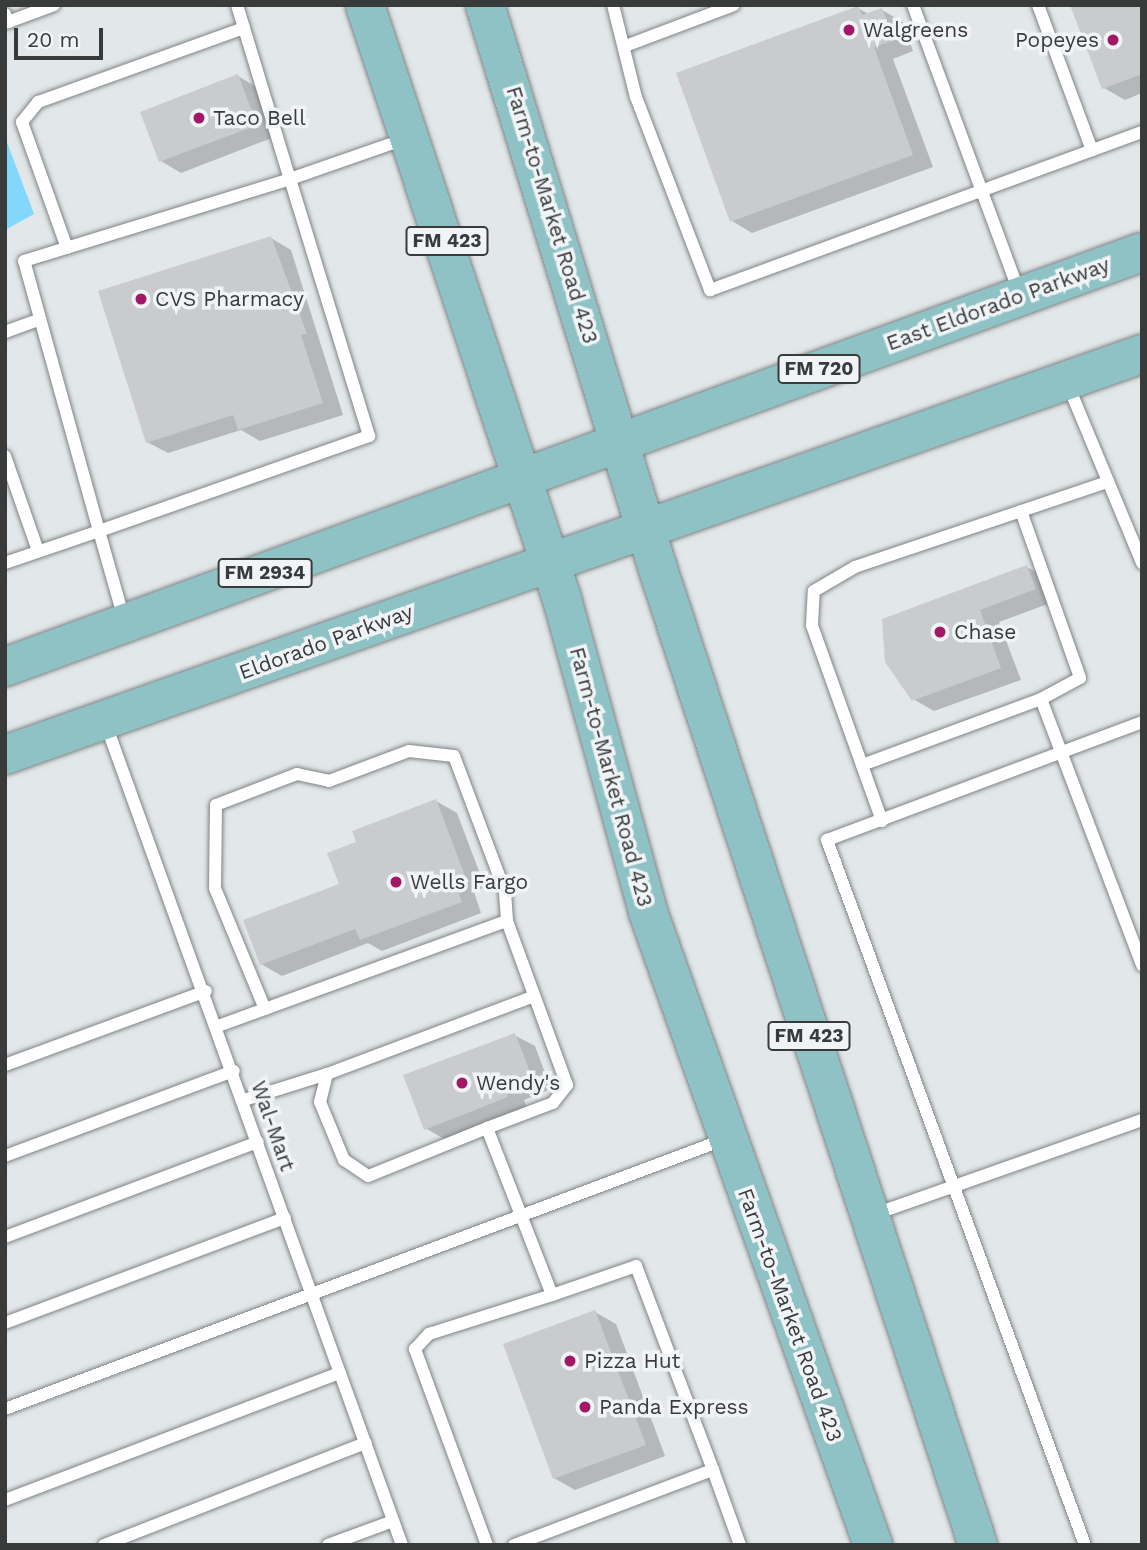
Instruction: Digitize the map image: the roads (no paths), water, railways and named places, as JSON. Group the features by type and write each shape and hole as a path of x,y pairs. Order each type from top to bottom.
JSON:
{"main road":[{"name":"Farm-to-Market Road 423","path":"365,5 413,136 550,560 648,912 873,1545"},
{"name":"Farm-to-Market Road 423","path":"485,5 618,443 867,1216 978,1545"},
{"name":"East Eldorado Parkway","path":"618,443 1142,252"},
{"path":"645,525 1142,354"},
{"name":"FM 2934","path":"5,667 618,443"},
{"name":"Eldorado Parkway","path":"5,755 105,722 645,525"}],"lane":[{"path":"5,14 9,22 54,5"},
{"path":"5,563 369,436 237,5"},
{"path":"613,5 628,45 636,97 710,290 1142,132"},
{"path":"628,45 734,5"},
{"path":"913,5 1021,296"},
{"path":"1038,5 1092,150"},
{"path":"67,248 22,122 38,102 244,28"},
{"path":"125,623 24,261 290,179 413,136"},
{"path":"5,332 40,319"},
{"path":"1066,382 1142,562"},
{"path":"5,456 38,551"},
{"path":"882,821 813,625 814,590 855,566 1108,482"},
{"path":"862,765 1041,699 1080,678 1021,511"},
{"path":"1041,699 1142,965"},
{"name":"Wal-Mart","path":"105,722 206,991 402,1545"},
{"path":"1085,1545 827,840 1142,722"},
{"path":"265,1009 215,888 216,805 298,774 329,781 409,751 453,756 505,892 507,921 567,1085 553,1103 368,1176 344,1160 320,1102 327,1074"},
{"path":"218,1026 507,921"},
{"path":"5,1065 206,991"},
{"path":"244,1100 327,1074 534,996"},
{"path":"5,1156 233,1070"},
{"path":"867,1216 1142,1120"},
{"path":"487,1128 524,1216 552,1295"},
{"path":"5,1409 727,1139"},
{"path":"5,1237 258,1142"},
{"path":"5,1323 285,1217"},
{"path":"486,1545 415,1349 429,1334 636,1266 740,1545"},
{"path":"5,1500 340,1373"},
{"path":"104,1545 366,1443"},
{"path":"514,1545 713,1469"},
{"path":"328,1545 393,1521"}],"place":[{"name":"Walgreens","path":"849,30"},
{"name":"Popeyes","path":"1113,40"},
{"name":"Taco Bell","path":"199,118"},
{"name":"CVS Pharmacy","path":"141,299"},
{"name":"Chase","path":"940,632"},
{"name":"Wells Fargo","path":"396,882"},
{"name":"Wendy's","path":"462,1083"},
{"name":"Pizza Hut","path":"570,1361"},
{"name":"Panda Express","path":"585,1407"}]}
